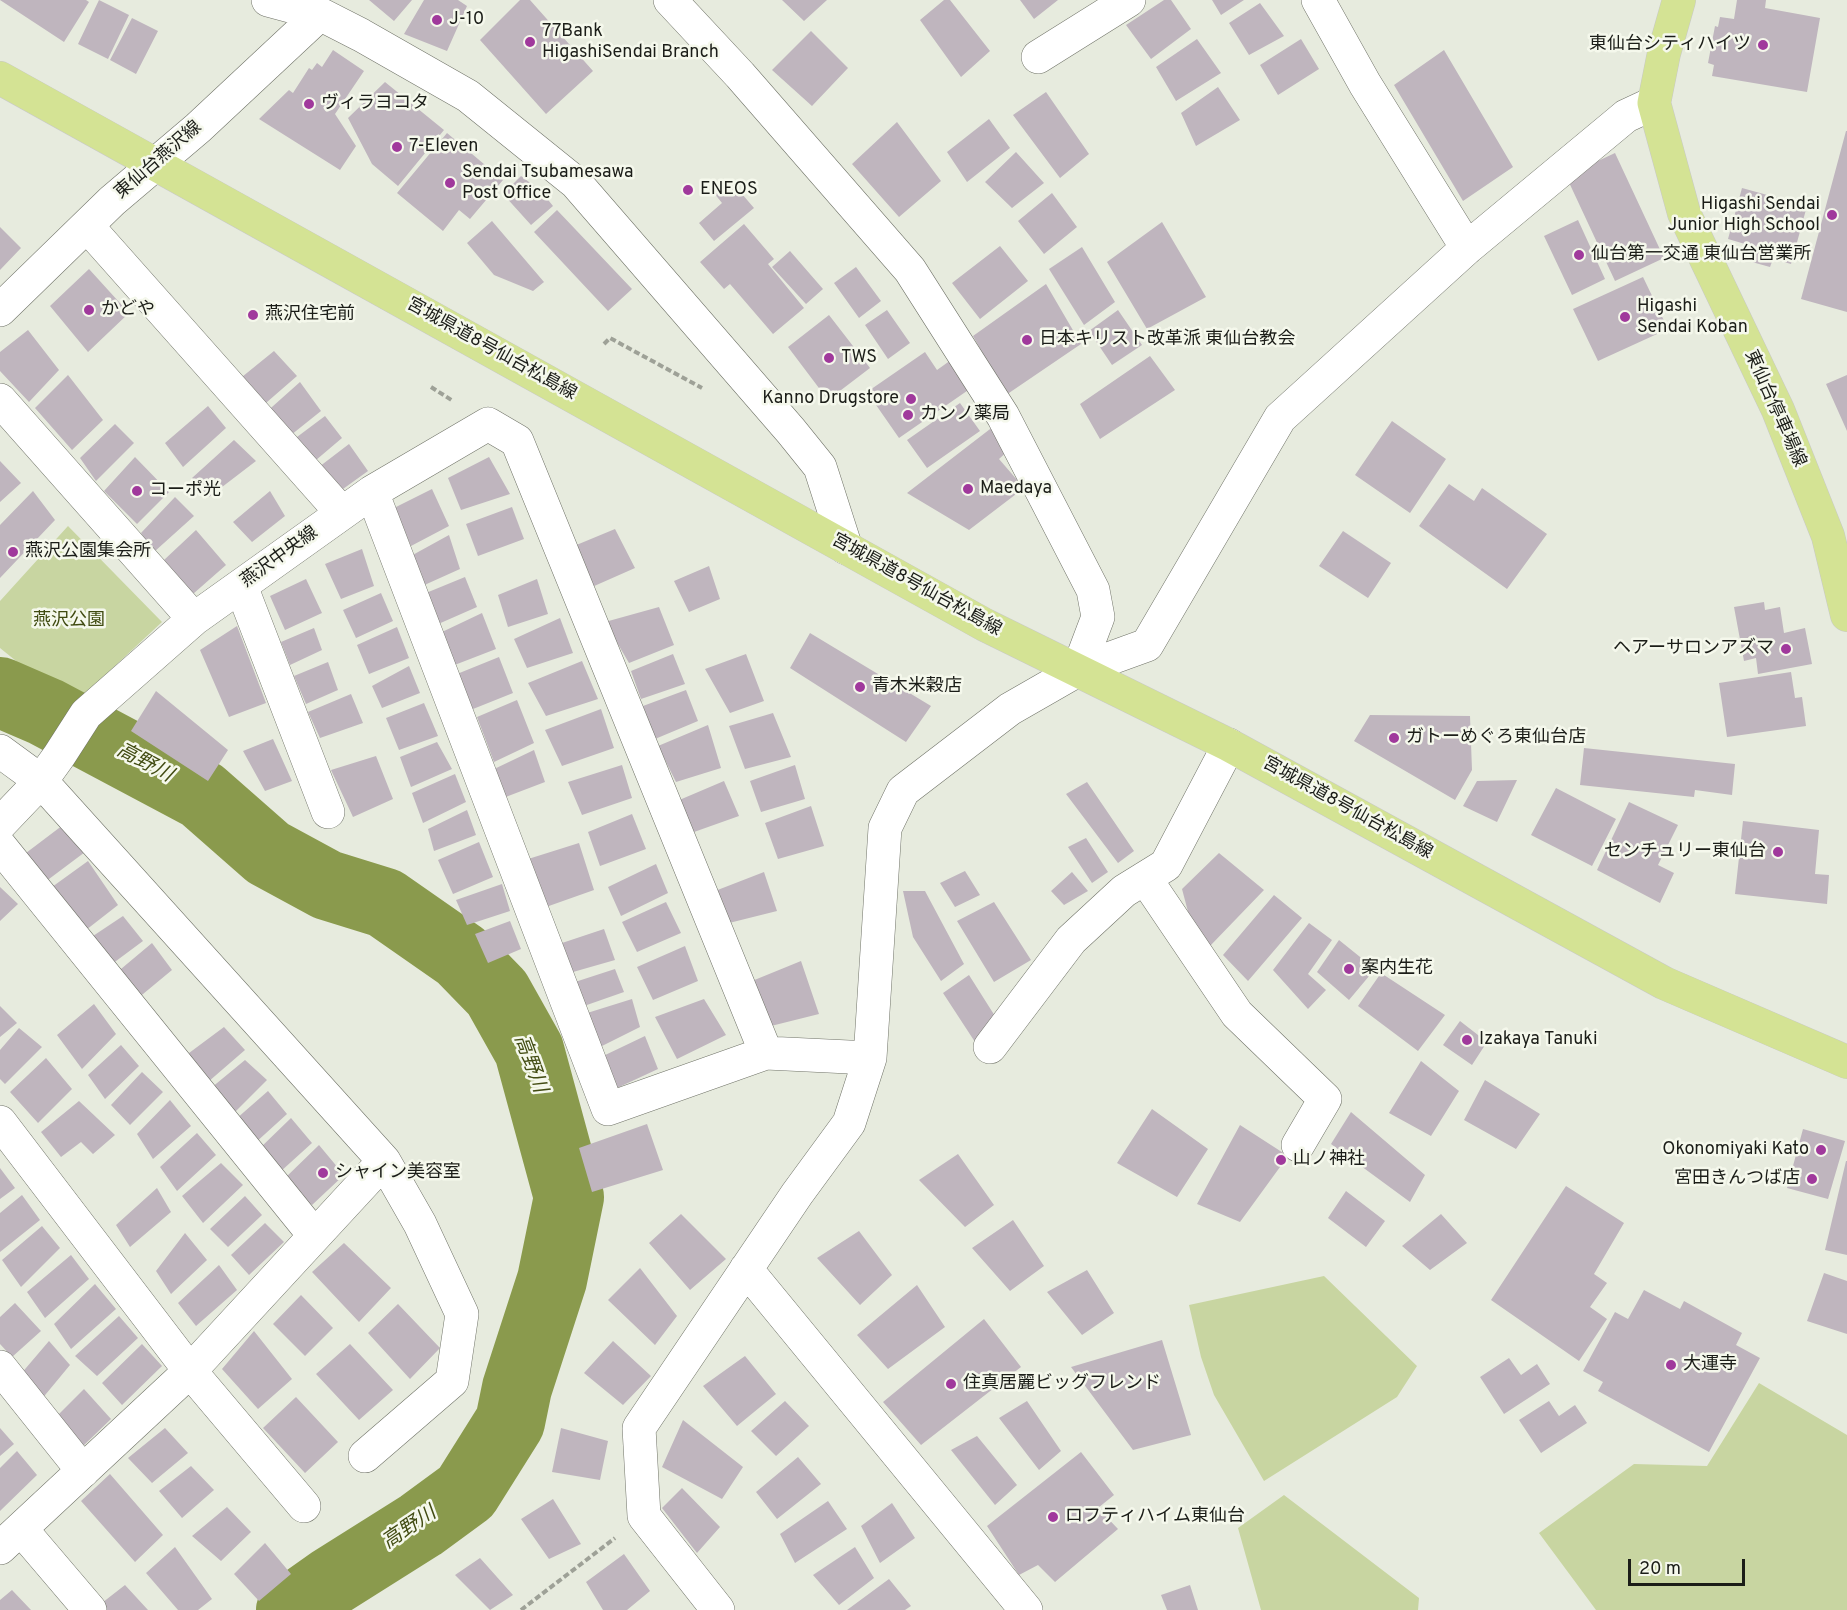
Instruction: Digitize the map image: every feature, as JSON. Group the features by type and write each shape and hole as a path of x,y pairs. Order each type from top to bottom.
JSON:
{"main road":[{"name":"東仙台停車場線","path":"1679,0 1664,53 1654,104 1684,213 1778,410 1828,536 1847,615"},
{"name":"宮城県道8号仙台松島線","path":"0,78 985,625 1229,745 1664,983 1847,1062"}],"street":[{"path":"268,0 320,14 468,96 576,183 820,467 846,548"},
{"path":"670,0 740,75 910,270 1004,416 1093,590 1098,617 1078,670"},
{"path":"1038,57 1129,0"},
{"path":"1318,0 1365,84 1467,248"},
{"name":"東仙台燕沢線","path":"0,310 88,227 112,201 198,128 320,14"},
{"path":"718,1610 644,1516 639,1428 797,1194 849,1123 870,1058 885,828 903,791 1010,709 1078,670 1147,645 1280,418 1467,248 1626,116 1654,104"},
{"path":"88,227 342,513"},
{"path":"0,400 194,619"},
{"name":"燕沢中央線","path":"50,769 86,714 194,619 372,492 488,424 517,441 766,1053"},
{"path":"372,492 608,1109 766,1053 870,1058"},
{"path":"241,586 328,812"},
{"path":"990,1047 1071,940 1124,891 1166,865 1229,745"},
{"path":"0,751 50,769 384,1161 420,1224 462,1314 452,1381 365,1456"},
{"path":"0,824 50,769"},
{"path":"0,846 314,1235"},
{"path":"1145,878 1237,1014 1325,1099 1298,1146"},
{"path":"0,1122 190,1371 304,1506"},
{"path":"90,1610 10,1538 190,1371 384,1161"},
{"path":"746,1269 1026,1610"},
{"path":"0,1366 83,1471"}],"path":[{"path":"604,344 610,338 703,388"},
{"path":"521,1610 644,1516"}],"green space":[{"name":"燕沢公園","path":"68,526 162,622 72,706 0,648 0,601"},
{"path":"1324,1276 1417,1366 1397,1397 1264,1481 1214,1395 1201,1357 1189,1305"},
{"path":"1759,1383 1847,1435 1847,1610 1596,1610 1539,1533 1634,1464 1707,1466"},
{"path":"1284,1495 1419,1598 1418,1610 1261,1610 1238,1528"}],"building":[{"path":"0,0 86,0 89,2 64,42"},
{"path":"99,0 129,15 108,59 78,44"},
{"path":"369,0 412,0 394,21"},
{"name":"J-10","path":"424,0 458,0 467,6 447,51 404,34"},
{"path":"520,0 530,0 593,71 546,114 480,40"},
{"path":"782,0 827,0 804,21"},
{"path":"944,0 950,0 990,51 961,77 920,20"},
{"path":"1020,0 1058,0 1034,19"},
{"path":"1164,0 1171,0 1191,29 1151,59 1126,25"},
{"path":"1212,0 1244,0 1221,15"},
{"name":"東仙台シティハイツ","path":"1737,0 1766,0 1765,8 1820,18 1807,92 1712,76 1714,65 1708,63 1715,26 1718,27 1720,17 1734,19"},
{"path":"1260,3 1284,36 1249,55 1229,23"},
{"path":"132,18 158,31 136,74 110,60"},
{"path":"811,31 848,68 812,106 772,70"},
{"path":"1197,39 1221,73 1176,101 1156,67"},
{"path":"1301,39 1319,69 1278,95 1260,65"},
{"name":"ヴィラヨコタ","path":"333,50 364,71 335,114 356,146 340,170 259,119 289,90 293,93 309,68 312,70 317,63 322,67"},
{"path":"1444,50 1513,167 1463,201 1394,85"},
{"name":"7-Eleven","path":"385,82 444,130 398,186 372,164 348,118"},
{"path":"1218,87 1240,120 1196,146 1181,113"},
{"path":"1046,92 1089,154 1060,178 1013,115"},
{"path":"989,119 1010,148 967,182 947,152"},
{"path":"897,122 941,181 899,217 852,164"},
{"path":"1847,131 1847,312 1801,299"},
{"path":"447,133 503,180 470,219 459,210 443,231 397,193"},
{"path":"1016,152 1044,183 1012,208 985,182"},
{"path":"1615,153 1664,258 1615,281 1566,176"},
{"path":"521,176 541,191 553,206 531,225 503,194"},
{"path":"730,180 754,208 714,241 699,223 722,203 714,193"},
{"path":"1742,188 1807,206 1791,264 1773,259 1770,267 1741,259 1745,244 1728,239"},
{"path":"1052,193 1077,227 1044,254 1018,221"},
{"path":"557,210 632,289 608,311 534,232"},
{"path":"1578,220 1605,279 1572,295 1544,236"},
{"path":"492,221 544,282 533,291 494,275 467,243"},
{"path":"1162,222 1206,297 1147,329 1107,262"},
{"path":"744,224 774,259 768,264 804,308 773,334 730,284 724,289 700,262"},
{"path":"0,227 21,248 0,270"},
{"path":"1000,246 1028,281 980,319 952,283"},
{"path":"1082,247 1115,302 1084,325 1049,269"},
{"path":"790,251 823,289 806,304 772,267"},
{"path":"856,267 881,301 859,318 834,283"},
{"name":"かどや","path":"89,269 129,313 88,352 50,306"},
{"path":"1643,277 1668,329 1598,361 1573,309"},
{"name":"日本キリスト改革派 東仙台教会","path":"1046,284 1081,344 1006,395 973,336"},
{"path":"887,310 910,343 888,359 865,325"},
{"path":"1118,310 1142,345 1112,365 1089,331"},
{"name":"TWS","path":"829,315 870,368 828,400 788,347"},
{"path":"28,330 59,370 29,402 0,371 0,352"},
{"path":"274,351 297,376 259,409 237,381"},
{"name":"カンノ薬局","path":"925,352 937,370 958,355 977,384 899,438 867,392"},
{"path":"1150,356 1175,390 1100,439 1080,404"},
{"path":"68,375 103,420 72,450 35,408"},
{"path":"1847,375 1847,431 1826,384"},
{"path":"300,382 321,411 286,439 263,415"},
{"path":"960,403 980,431 927,468 907,440"},
{"path":"208,406 226,428 183,467 165,443"},
{"path":"325,416 342,438 309,466 289,443"},
{"path":"1392,421 1446,459 1410,513 1355,475"},
{"path":"115,424 134,443 96,481 80,458"},
{"path":"994,426 1010,449 999,459 1024,488 969,530 907,493"},
{"path":"234,440 256,461 209,497 192,478"},
{"path":"349,444 368,471 336,494 315,470"},
{"name":"コーポ光","path":"135,457 169,492 137,524 104,491"},
{"path":"489,457 510,494 461,510 448,478"},
{"path":"0,461 21,483 0,502"},
{"path":"1449,484 1474,501 1482,488 1547,534 1507,589 1419,526"},
{"path":"432,489 449,526 411,546 394,508"},
{"name":"燕沢公園集会所","path":"33,491 55,520 0,578 0,525"},
{"path":"270,491 285,516 252,542 233,522"},
{"path":"175,497 194,516 154,552 141,533"},
{"path":"512,507 524,539 478,556 466,524"},
{"path":"615,529 635,568 592,587 574,546"},
{"path":"196,530 226,565 193,594 164,560"},
{"path":"1343,531 1391,563 1368,598 1319,566"},
{"path":"449,535 460,569 420,587 409,557"},
{"path":"362,549 374,586 341,599 325,564"},
{"path":"709,566 720,599 689,612 674,581"},
{"path":"465,577 477,607 436,625 426,593"},
{"path":"306,579 322,613 285,630 270,596"},
{"path":"537,579 548,614 508,627 498,595"},
{"path":"381,593 393,621 356,638 343,610"},
{"path":"1764,602 1765,610 1780,607 1784,633 1805,628 1812,664 1758,674 1756,658 1744,661 1734,607"},
{"path":"659,607 674,645 629,663 605,622"},
{"path":"482,613 496,649 452,666 442,632"},
{"path":"560,618 573,653 527,668 514,639"},
{"path":"237,626 266,703 229,717 200,650"},
{"path":"397,627 409,658 369,674 357,645"},
{"path":"314,628 322,650 290,665 281,642"},
{"name":"青木米穀店","path":"810,633 931,706 906,742 790,668"},
{"path":"673,654 685,684 641,699 631,671"},
{"path":"746,654 764,701 730,713 705,669"},
{"path":"499,657 513,693 473,709 457,674"},
{"path":"582,661 598,699 546,716 528,683"},
{"path":"328,662 338,690 306,704 294,676"},
{"path":"409,666 420,693 382,708 372,686"},
{"path":"1791,672 1795,698 1802,697 1806,726 1727,737 1719,683"},
{"path":"686,690 698,721 655,739 643,706"},
{"path":"156,691 228,750 208,781 131,731"},
{"path":"351,694 363,723 320,738 308,712"},
{"path":"517,700 534,743 494,762 477,717"},
{"path":"424,703 438,736 399,750 386,718"},
{"path":"601,709 614,748 562,766 545,730"},
{"path":"773,713 791,757 745,769 729,726"},
{"path":"1370,715 1470,716 1472,770 1455,800 1354,741"},
{"path":"708,725 721,768 676,782 658,746"},
{"path":"273,739 292,781 265,791 243,751"},
{"path":"437,742 452,769 411,787 400,757"},
{"path":"1584,748 1735,764 1732,795 1695,790 1694,797 1580,785"},
{"path":"534,750 545,782 503,798 490,771"},
{"path":"376,756 393,799 353,817 331,770"},
{"path":"622,765 632,798 582,815 568,782"},
{"path":"795,765 805,799 761,812 750,781"},
{"path":"455,774 466,802 423,823 412,793"},
{"path":"1517,780 1497,822 1463,806 1477,781"},
{"path":"724,781 739,816 694,832 677,801"},
{"path":"1087,782 1134,851 1118,863 1066,794"},
{"path":"1556,788 1616,819 1592,866 1531,835"},
{"path":"1629,802 1678,825 1658,865 1674,873 1660,903 1597,870"},
{"path":"811,806 824,846 778,859 765,823"},
{"path":"467,810 476,835 434,851 428,829"},
{"path":"632,814 646,849 600,866 588,832"},
{"name":"センチュリー東仙台","path":"1743,821 1819,830 1815,874 1829,875 1827,904 1735,894"},
{"path":"63,825 85,852 45,882 22,856"},
{"path":"1086,838 1108,872 1092,883 1068,847"},
{"path":"479,842 493,877 453,894 438,860"},
{"path":"579,843 594,890 546,907 525,860"},
{"path":"1219,853 1264,890 1210,946 1191,923 1182,889"},
{"path":"88,861 118,905 86,930 52,887"},
{"path":"656,864 668,893 621,916 608,887"},
{"path":"965,871 980,895 955,907 940,883"},
{"path":"764,872 777,911 725,924 715,891"},
{"path":"1072,872 1088,891 1064,905 1051,891"},
{"path":"502,884 510,911 467,925 456,900"},
{"path":"0,887 18,904 0,921"},
{"path":"903,891 925,891 964,964 941,981 913,937"},
{"path":"1274,895 1302,918 1248,981 1223,955"},
{"path":"666,902 681,933 637,952 622,922"},
{"path":"994,902 1031,960 994,982 957,921"},
{"path":"123,916 143,941 112,964 90,938"},
{"path":"510,921 521,949 488,963 475,934"},
{"path":"1309,923 1332,940 1308,974 1326,990 1308,1009 1273,970"},
{"path":"604,929 615,960 573,972 562,943"},
{"path":"1339,940 1375,969 1349,1000 1317,972"},
{"path":"152,943 172,970 137,999 115,974"},
{"path":"685,946 698,981 653,1000 637,967"},
{"path":"801,961 819,1014 771,1026 752,981"},
{"path":"615,969 624,992 584,1006 575,982"},
{"path":"1381,973 1445,1015 1418,1051 1358,1006"},
{"path":"969,975 1000,1024 975,1042 943,993"},
{"path":"632,999 640,1027 598,1048 584,1014"},
{"path":"704,999 726,1035 677,1059 655,1017"},
{"path":"94,1004 116,1034 82,1069 57,1035"},
{"path":"0,1006 17,1023 0,1037"},
{"path":"1460,1021 1487,1042 1472,1065 1443,1045"},
{"path":"224,1027 245,1050 208,1082 185,1056"},
{"path":"19,1028 42,1047 5,1084 0,1079 0,1050"},
{"path":"645,1036 658,1069 617,1088 601,1057"},
{"path":"121,1045 139,1066 105,1099 88,1075"},
{"path":"46,1058 72,1089 38,1123 10,1092"},
{"path":"245,1060 267,1080 233,1114 211,1088"},
{"path":"1421,1061 1459,1091 1431,1136 1389,1113"},
{"path":"142,1072 163,1092 130,1125 111,1105"},
{"path":"1485,1080 1540,1114 1516,1149 1464,1120"},
{"path":"268,1091 287,1114 254,1144 236,1119"},
{"path":"170,1100 191,1126 153,1159 137,1134"},
{"path":"79,1101 115,1135 93,1154 81,1142 61,1157 41,1132"},
{"path":"1152,1109 1208,1149 1177,1197 1117,1163"},
{"path":"1351,1112 1425,1175 1410,1202 1331,1144"},
{"path":"291,1118 312,1143 280,1172 258,1150"},
{"path":"647,1124 663,1170 592,1192 579,1148"},
{"path":"1240,1125 1288,1156 1240,1222 1197,1204"},
{"path":"1803,1129 1845,1141 1828,1199 1787,1188"},
{"path":"197,1133 216,1155 177,1191 160,1167"},
{"path":"319,1145 344,1175 312,1205 283,1180"},
{"path":"958,1154 994,1205 965,1227 919,1180"},
{"path":"1847,1161 1847,1255 1825,1250"},
{"path":"221,1163 243,1185 203,1223 182,1196"},
{"path":"0,1168 15,1188 0,1199"},
{"path":"1566,1186 1624,1223 1594,1274 1607,1283 1590,1307 1607,1319 1579,1361 1491,1300"},
{"path":"157,1188 171,1212 130,1247 116,1225"},
{"path":"1346,1191 1385,1221 1366,1247 1328,1218"},
{"path":"22,1195 40,1220 0,1252 0,1213"},
{"path":"245,1196 262,1215 228,1247 210,1229"},
{"path":"681,1214 726,1259 690,1290 649,1243"},
{"path":"1441,1214 1467,1243 1430,1270 1402,1246"},
{"path":"1013,1220 1044,1266 1010,1291 972,1248"},
{"path":"265,1223 284,1242 249,1275 231,1255"},
{"path":"42,1226 60,1248 21,1287 2,1260"},
{"path":"859,1231 892,1275 860,1305 817,1258"},
{"path":"185,1233 207,1260 171,1294 156,1271"},
{"path":"344,1243 391,1288 359,1322 312,1272"},
{"path":"71,1255 89,1279 45,1318 27,1292"},
{"path":"219,1265 237,1290 196,1326 178,1303"},
{"path":"640,1268 677,1316 655,1345 608,1300"},
{"path":"1087,1270 1114,1313 1082,1335 1047,1292"},
{"path":"1824,1273 1847,1281 1847,1334 1807,1321"},
{"path":"95,1284 116,1309 71,1349 54,1324"},
{"path":"917,1285 945,1327 888,1369 857,1335"},
{"name":"大運寺","path":"1644,1290 1680,1309 1684,1301 1742,1333 1736,1345 1760,1358 1709,1452 1598,1391 1603,1382 1583,1371 1615,1312 1628,1319"},
{"path":"301,1295 333,1328 305,1356 273,1324"},
{"path":"15,1303 41,1331 12,1357 0,1344 0,1317"},
{"path":"398,1304 440,1348 410,1379 368,1333"},
{"path":"119,1316 138,1338 97,1376 75,1356"},
{"name":"住真居麗ビッグフレンド","path":"984,1319 1021,1367 921,1445 883,1402"},
{"path":"254,1331 292,1379 258,1409 222,1369"},
{"path":"1162,1340 1191,1435 1133,1450 1071,1367"},
{"path":"49,1341 70,1365 41,1400 20,1375"},
{"path":"613,1341 651,1376 623,1405 584,1373"},
{"path":"142,1344 162,1366 122,1405 102,1383"},
{"path":"350,1344 393,1390 359,1420 316,1374"},
{"path":"745,1356 776,1394 737,1426 703,1386"},
{"path":"1509,1358 1521,1375 1537,1364 1550,1384 1504,1414 1480,1377"},
{"path":"84,1389 111,1419 82,1447 56,1417"},
{"path":"296,1397 338,1442 305,1473 263,1428"},
{"path":"785,1401 809,1426 776,1456 751,1431"},
{"path":"1027,1401 1061,1451 1039,1470 999,1418"},
{"path":"1549,1401 1559,1416 1575,1405 1587,1423 1541,1453 1519,1420"},
{"path":"683,1420 743,1467 722,1499 662,1467"},
{"path":"0,1428 14,1444 0,1456"},
{"path":"165,1428 188,1453 152,1483 128,1458"},
{"path":"561,1428 608,1441 600,1480 552,1472"},
{"path":"977,1436 1017,1485 995,1505 951,1450"},
{"path":"17,1451 37,1475 0,1511 0,1468"},
{"name":"ロフティハイム東仙台","path":"1081,1452 1114,1495 1098,1508 1118,1529 1055,1582 1038,1565 1019,1575 987,1526"},
{"path":"798,1457 821,1484 777,1519 756,1492"},
{"path":"191,1466 214,1490 182,1518 159,1491"},
{"path":"110,1474 163,1535 135,1562 81,1501"},
{"path":"682,1488 720,1527 697,1553 662,1508"},
{"path":"553,1499 581,1544 549,1559 521,1519"},
{"path":"828,1501 847,1529 795,1563 780,1534"},
{"path":"892,1503 915,1538 880,1563 861,1526"},
{"path":"227,1507 251,1532 221,1561 192,1536"},
{"path":"265,1543 291,1574 259,1601 234,1574"},
{"path":"175,1547 212,1599 198,1610 178,1610 146,1573"},
{"path":"855,1547 874,1578 839,1605 813,1575"},
{"path":"624,1554 650,1591 627,1610 603,1610 586,1582"},
{"path":"480,1558 513,1595 490,1610 455,1575"},
{"path":"889,1579 911,1606 905,1610 847,1610"},
{"path":"125,1585 148,1610 101,1610 98,1606"},
{"path":"1190,1585 1198,1610 1167,1610 1161,1595"},
{"path":"12,1590 31,1610 0,1610 0,1600"}],"waterway":[{"name":"高野川","path":"0,692 46,712 202,795 268,853 327,885 385,903 461,956 497,993 529,1050 569,1197 552,1280 517,1388 510,1422 466,1492 421,1525 332,1581 291,1610"}],"place":[{"name":"J-10","path":"437,20"},
{"name":"77Bank HigashiSendai Branch","path":"530,42"},
{"name":"東仙台シティハイツ","path":"1763,45"},
{"name":"ヴィラヨコタ","path":"309,104"},
{"name":"7-Eleven","path":"397,147"},
{"name":"Sendai Tsubamesawa Post Office","path":"450,183"},
{"name":"ENEOS","path":"688,190"},
{"name":"Higashi Sendai Junior High School","path":"1832,215"},
{"name":"仙台第一交通 東仙台営業所","path":"1579,255"},
{"name":"かどや","path":"89,310"},
{"name":"燕沢住宅前","path":"253,315"},
{"name":"Higashi Sendai Koban","path":"1625,317"},
{"name":"日本キリスト改革派 東仙台教会","path":"1027,340"},
{"name":"TWS","path":"829,358"},
{"name":"Kanno Drugstore","path":"911,399"},
{"name":"カンノ薬局","path":"908,415"},
{"name":"Maedaya","path":"968,489"},
{"name":"コーポ光","path":"137,491"},
{"name":"燕沢公園集会所","path":"13,552"},
{"name":"ヘアーサロンアズマ","path":"1786,649"},
{"name":"青木米穀店","path":"860,687"},
{"name":"ガトーめぐろ東仙台店","path":"1394,738"},
{"name":"センチュリー東仙台","path":"1778,852"},
{"name":"案内生花","path":"1349,969"},
{"name":"Izakaya Tanuki","path":"1467,1040"},
{"name":"Okonomiyaki Kato","path":"1821,1150"},
{"name":"山ノ神社","path":"1281,1160"},
{"name":"シャイン美容室","path":"323,1173"},
{"name":"宮田きんつば店","path":"1812,1179"},
{"name":"大運寺","path":"1671,1365"},
{"name":"住真居麗ビッグフレンド","path":"951,1384"},
{"name":"ロフティハイム東仙台","path":"1053,1517"}]}
